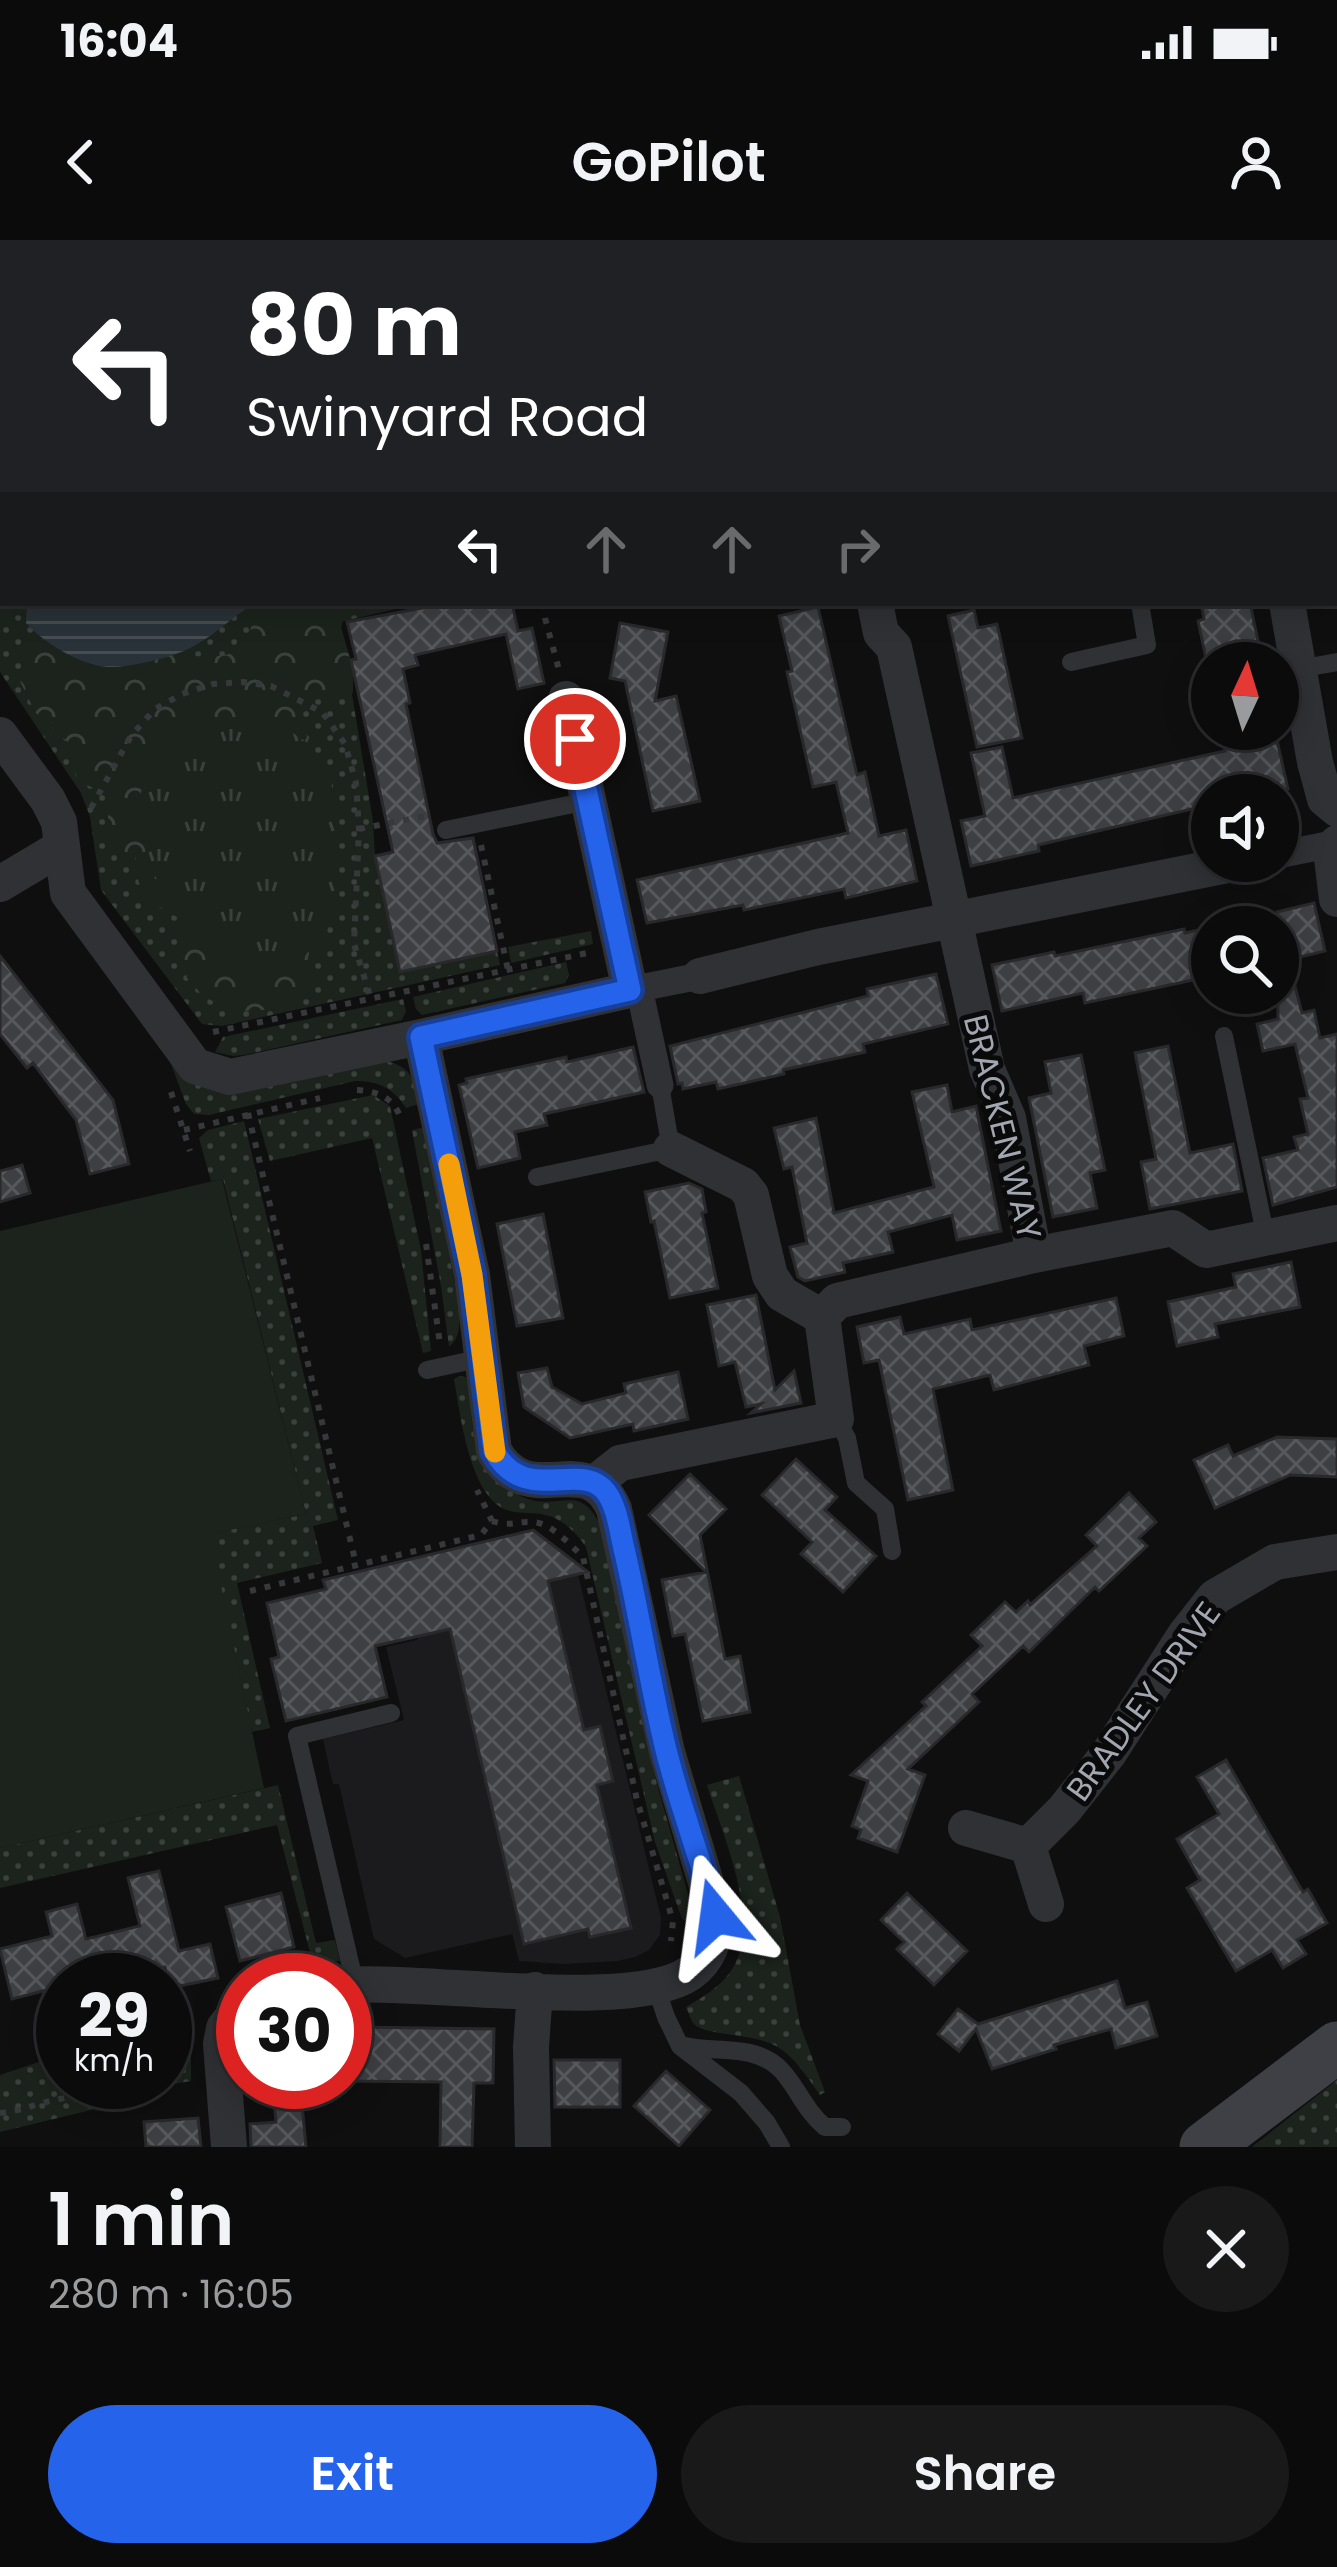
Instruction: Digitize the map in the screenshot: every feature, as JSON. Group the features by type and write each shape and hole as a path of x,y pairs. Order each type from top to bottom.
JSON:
{"main road":[{"path":"1204,2147 1337,2048"}],"street":[{"name":"BRACKEN WAY","path":"822,1317 837,1301 1034,1255 1008,1118 987,1069 894,647 881,633 876,606"},
{"path":"1288,606 1294,642"},
{"path":"1299,669 1325,799 1337,809"},
{"path":"566,699 660,1085"},
{"path":"0,735 49,800 58,822 68,893 195,1066 230,1077 818,947 1191,872"},
{"path":"1299,851 1337,843"},
{"path":"1337,843 1331,850 1337,899"},
{"path":"0,884 62,847"},
{"path":"372,1985 612,1992 673,1980 710,1951 715,1936 716,1916 667,1752 614,1509 596,1482 520,1477 502,1466 494,1451 472,1275 421,1037"},
{"path":"596,1482 620,1463 836,1419 822,1317 782,1294 770,1276 751,1195 742,1185 671,1149"},
{"path":"1034,1255 1173,1228 1206,1250 1337,1223"},
{"name":"BRADLEY DRIVE","path":"1028,1846 1109,1753 1215,1597 1275,1562 1337,1552"},
{"path":"966,1828 1028,1846 1046,1904"},
{"path":"532,2147 535,1990"},
{"path":"226,2109 229,2147"}],"lane":[{"path":"1071,662 1148,645 1140,606"},
{"path":"1299,669 1337,662"},
{"path":"446,830 588,801"},
{"path":"1224,1036 1266,1238"},
{"path":"537,1178 671,1149 660,1085"},
{"path":"435,1368 482,1358"},
{"path":"836,1419 847,1438 856,1483 885,1509 892,1551"},
{"path":"343,1953 297,1736 391,1713"},
{"path":"673,1980 666,2018 680,2046 741,2093 782,2147"},
{"path":"680,2046 755,2054 778,2068 812,2117 825,2127 842,2127"}],"path":[{"path":"544,606 566,699"},
{"path":"62,847 97,801 130,736 155,709 213,684 272,686 322,712 345,744 356,783 359,830 353,944 371,999"},
{"path":"359,830 427,816"},
{"path":"476,824 508,970"},
{"path":"184,1130 359,1089 382,1094 398,1109 401,1124"},
{"path":"248,1113 356,1564"},
{"path":"425,1238 435,1368"},
{"path":"474,1484 492,1522"},
{"path":"250,1591 481,1534 492,1522"},
{"path":"492,1522 508,1526 536,1522 584,1557 637,1799 673,1921 673,1980"},
{"path":"0,2113 36,2104"}],"shaded area":[{"path":"27,606 251,606 184,651 127,666 98,666 76,658 26,623"},
{"path":"533,1530 575,1562 661,1918 660,1935 649,1950 617,1961 519,1961 512,1934 405,1958 374,1939 339,1784 333,1784 323,1739 404,1720 386,1647 417,1640 421,1634 403,1560"}],"green space":[{"path":"0,606 409,606 340,622 375,856 401,972 497,951 500,965 222,1026 202,1024 101,890 90,817 81,793 0,672"},
{"path":"258,606 348,606 341,627 353,669 353,693 298,693 308,743 296,769 302,932 312,974 307,992 283,1009 243,1011 202,995 187,978 177,917 145,895 136,858 107,842 109,796 81,782 71,745 35,712 20,681 23,656 40,639 65,642 78,664 100,654 187,644 190,656 221,656 239,648"},
{"path":"233,720 282,726 308,743 331,775 338,865 335,905 323,944 272,966 238,963 207,943 168,897 151,867 143,839 141,793 158,752 183,734"},
{"path":"591,931 593,944 511,963 508,947"},
{"path":"566,962 569,975 565,983 422,1015 416,1009 413,997"},
{"path":"403,999 402,1020 244,1055 215,1052 223,1037"},
{"path":"170,1061 385,1061 410,1075 419,1104 406,1108 385,1087 355,1081 209,1115 194,1114"},
{"path":"373,1095 390,1106 421,1250 431,1351 423,1353 372,1138 270,1161 258,1119"},
{"path":"244,1121 338,1520 313,1526 322,1563 237,1583 270,1728 252,1732 209,1534 306,1514 223,1179 211,1181 199,1138 208,1130"},
{"path":"425,1127 459,1306 458,1333 449,1347 412,1130"},
{"path":"222,1179 306,1514 210,1534 264,1788 0,1848 0,1231"},
{"path":"466,1377 470,1385 475,1443 496,1480 531,1500 580,1502 601,1526 657,1784 697,1926 682,1919 655,1842 586,1547 555,1518 509,1511 492,1500 468,1450 454,1379"},
{"path":"739,1776 780,1917 800,2025 825,2092 820,2095 776,2046 700,2028 686,2007 722,1982 740,1951 742,1904 707,1785"},
{"path":"278,1785 316,1943 335,1940 338,1953 310,1953 277,1825 0,1888 0,1848"},
{"path":"36,2063 36,2109 95,2109 0,2132 0,2075"},
{"path":"1337,2080 1337,2147 1252,2147"}],"building":[{"path":"433,606 513,606 518,631 532,628 544,683 518,689 506,634 415,655 418,665 403,669 433,834 437,843 473,838 497,951 400,972 375,856 393,852 347,622"},
{"path":"1202,606 1251,606 1258,642 1202,642 1198,621 1204,619"},
{"path":"818,607 857,775 865,772 879,836 906,830 917,881 846,898 844,889 744,910 743,905 647,923 637,880 848,833 836,782 813,787 779,616"},
{"path":"974,610 978,628 997,624 1022,738 977,747 948,616"},
{"path":"620,623 668,632 655,701 676,696 700,801 653,811 625,681 610,678"},
{"path":"1002,747 1013,798 1225,751 1279,750 1285,774 1191,774 1191,809 971,866 961,821 985,816 971,753"},
{"path":"1314,903 1325,951 1299,957 1299,907"},
{"path":"1184,929 1191,932 1191,980 1085,1003 1083,993 1002,1011 992,965"},
{"path":"0,956 113,1100 129,1164 90,1174 76,1120 33,1063 27,1068 0,1034"},
{"path":"936,974 948,1024 863,1044 865,1052 718,1089 716,1082 683,1089 678,1084 670,1046"},
{"path":"1299,1002 1302,1013 1314,1010 1320,1038 1337,1034 1337,1187 1273,1205 1263,1158 1298,1150 1294,1137 1308,1134 1300,1099 1308,1098 1295,1044 1263,1051 1257,1024 1278,1019 1278,1014 1299,1014"},
{"path":"1168,1046 1190,1153 1233,1144 1242,1191 1150,1209 1141,1162 1156,1159 1135,1053"},
{"path":"633,1047 644,1092 544,1114 547,1125 515,1132 520,1158 478,1168 459,1085 467,1083 466,1079"},
{"path":"1081,1055 1105,1170 1090,1173 1097,1208 1053,1217 1029,1098 1051,1093 1045,1062"},
{"path":"947,1085 952,1112 976,1106 1001,1231 957,1240 952,1215 888,1232 893,1252 843,1263 845,1272 805,1281 798,1277 790,1247 807,1243 792,1167 784,1169 774,1128 816,1118 834,1213 934,1187 912,1092"},
{"path":"22,1165 30,1193 0,1202 0,1171"},
{"path":"689,1183 702,1189 706,1212 702,1213 718,1288 670,1298 645,1192"},
{"path":"543,1214 563,1318 517,1326 497,1224"},
{"path":"1291,1262 1300,1307 1215,1324 1218,1337 1177,1346 1168,1302 1236,1287 1233,1274"},
{"path":"756,1295 775,1390 794,1371 801,1403 751,1413 761,1404 746,1407 735,1362 719,1366 707,1305"},
{"path":"1116,1298 1124,1336 1084,1346 1089,1365 994,1390 990,1375 933,1389 953,1490 908,1500 879,1360 864,1363 857,1327 900,1317 904,1334 970,1319 972,1330"},
{"path":"547,1368 552,1387 582,1404 626,1393 624,1384 678,1372 688,1419 634,1431 633,1424 570,1438 524,1407 518,1373"},
{"path":"1277,1437 1337,1439 1337,1477 1290,1475 1215,1508 1194,1460 1228,1445 1233,1456"},
{"path":"796,1459 837,1497 825,1510 876,1556 843,1592 801,1554 812,1542 762,1495"},
{"path":"690,1474 726,1509 700,1535 725,1659 740,1656 750,1712 703,1721 685,1634 673,1636 662,1580 706,1572 649,1515"},
{"path":"1129,1493 1156,1522 1139,1538 1147,1546 1099,1591 1095,1587 1029,1652 1023,1646 972,1694 979,1702 908,1769 925,1775 897,1852 858,1838 861,1830 852,1826 868,1781 851,1775 982,1646 971,1635 1005,1602 1016,1612 1028,1601 1030,1605 1097,1546 1086,1535"},
{"path":"533,1530 588,1572 548,1581 584,1730 600,1726 613,1781 597,1785 631,1928 590,1937 588,1929 524,1944 450,1629 375,1646 387,1697 286,1721 271,1659 279,1657 267,1603 326,1589 323,1580"},
{"path":"1226,1760 1303,1892 1308,1889 1327,1923 1297,1940 1306,1954 1283,1968 1272,1950 1236,1971 1187,1888 1200,1880 1177,1839 1219,1814 1197,1777"},
{"path":"159,1871 179,1951 210,1944 216,1978 192,1983 192,1953 36,1953 36,1993 12,1999 0,1949 52,1936 46,1912 77,1904 86,1939 140,1926 128,1878"},
{"path":"281,1893 294,1947 238,1953 226,1907"},
{"path":"907,1893 967,1951 934,1985 897,1949 904,1942 881,1920"},
{"path":"1117,1981 1125,2008 1147,2002 1157,2036 1116,2048 1111,2029 992,2069 976,2029 959,2051 938,2034 958,2009 978,2024"},
{"path":"372,2027 494,2029 493,2083 474,2083 472,2147 440,2147 441,2082 372,2081"},
{"path":"554,2060 620,2060 620,2107 555,2107"},
{"path":"666,2071 710,2110 679,2146 634,2106"},
{"path":"275,2109 302,2109 306,2147 251,2147 250,2124 276,2122"},
{"path":"198,2118 201,2147 146,2147 144,2122"}],"slow traffic":[{"path":"449,1164 472,1275 495,1452"}],"route":[{"path":"575,739 630,990 421,1037 472,1275 494,1451 502,1466 520,1477 596,1482 607,1494 633,1586 667,1752 716,1916"}]}
